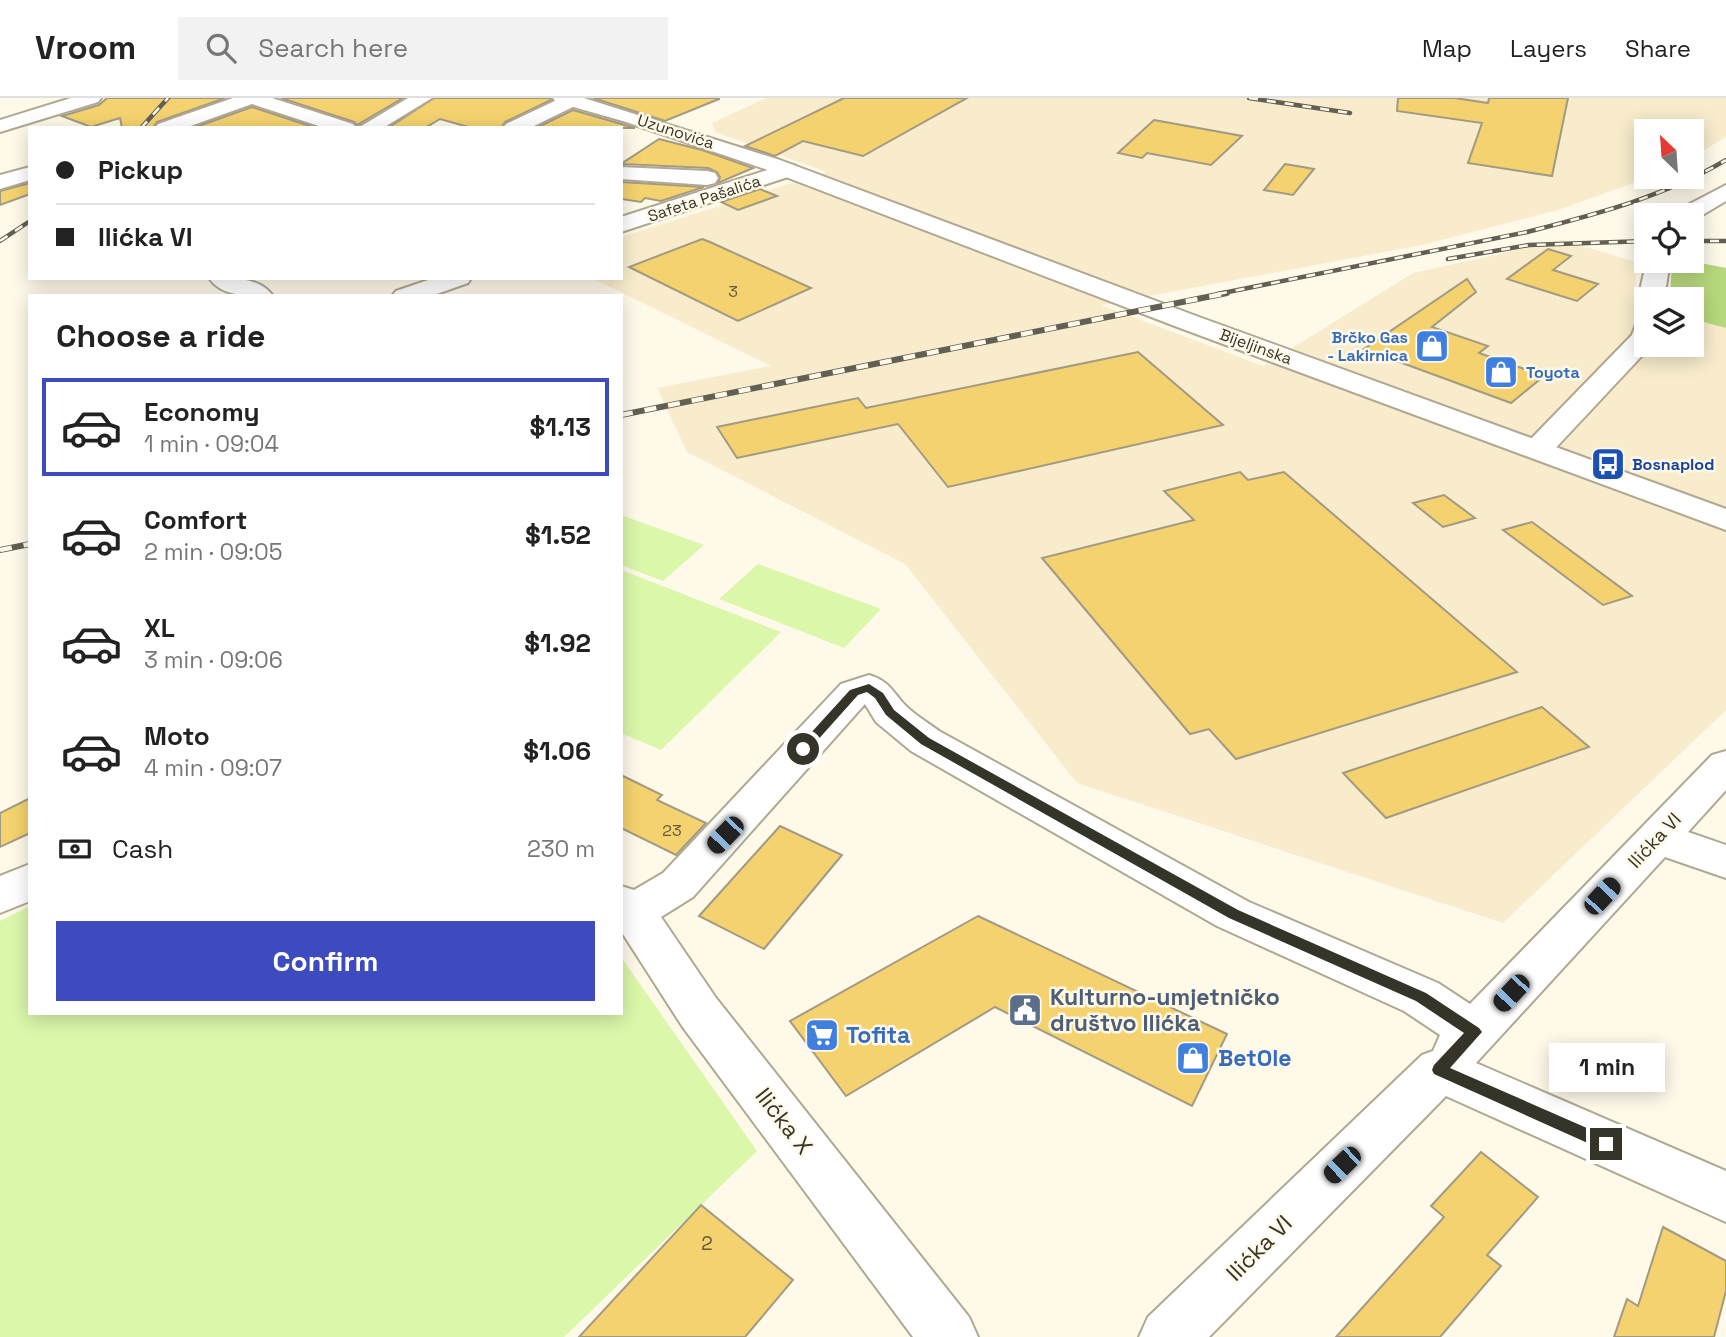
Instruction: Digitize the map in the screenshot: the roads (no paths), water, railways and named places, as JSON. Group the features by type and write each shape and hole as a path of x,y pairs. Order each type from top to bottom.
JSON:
{"street":[{"path":"0,126 91,98"},
{"path":"171,126 252,98 335,126"},
{"path":"372,126 422,98"},
{"path":"517,126 567,99"},
{"name":"Uzunovića","path":"567,99 674,128 786,170"},
{"name":"Safeta Pašalića","path":"623,224 786,170"},
{"name":"Bijeljinska","path":"786,170 1114,295 1726,520"},
{"path":"623,173 706,178"},
{"path":"0,182 28,174"},
{"path":"1704,205 1726,192"},
{"path":"224,280 256,294"},
{"path":"411,294 454,280"},
{"path":"1538,449 1634,349"},
{"path":"627,907 678,885 854,692 869,688 879,696 890,713 925,741 1233,914 1421,997 1474,1032"},
{"name":"Ilićka VI","path":"1168,1337 1439,1070 1726,765"},
{"path":"1656,838 1726,862"},
{"path":"0,896 28,882"},
{"name":"Ilićka X","path":"627,907 699,1012 950,1337"},
{"path":"1439,1070 1726,1197"}],"railway":[{"path":"143,126 168,98"},
{"path":"1249,98 1350,113"},
{"path":"1218,294 1527,232 1654,194 1726,160"},
{"path":"0,241 28,222"},
{"path":"1448,259 1529,245 1634,241"},
{"path":"1704,241 1726,241"},
{"path":"623,415 1227,293"},
{"path":"0,550 28,544"}],"place":[{"name":"Brčko Gas - Lakirnica","path":"1432,346"},
{"name":"Toyota","path":"1501,372"},
{"name":"Bosnaplod","path":"1608,464"},
{"name":"Kulturno-umjetničko društvo Ilićka","path":"1025,1010"},
{"name":"Tofita","path":"822,1035"},
{"name":"BetOle","path":"1193,1058"}]}
